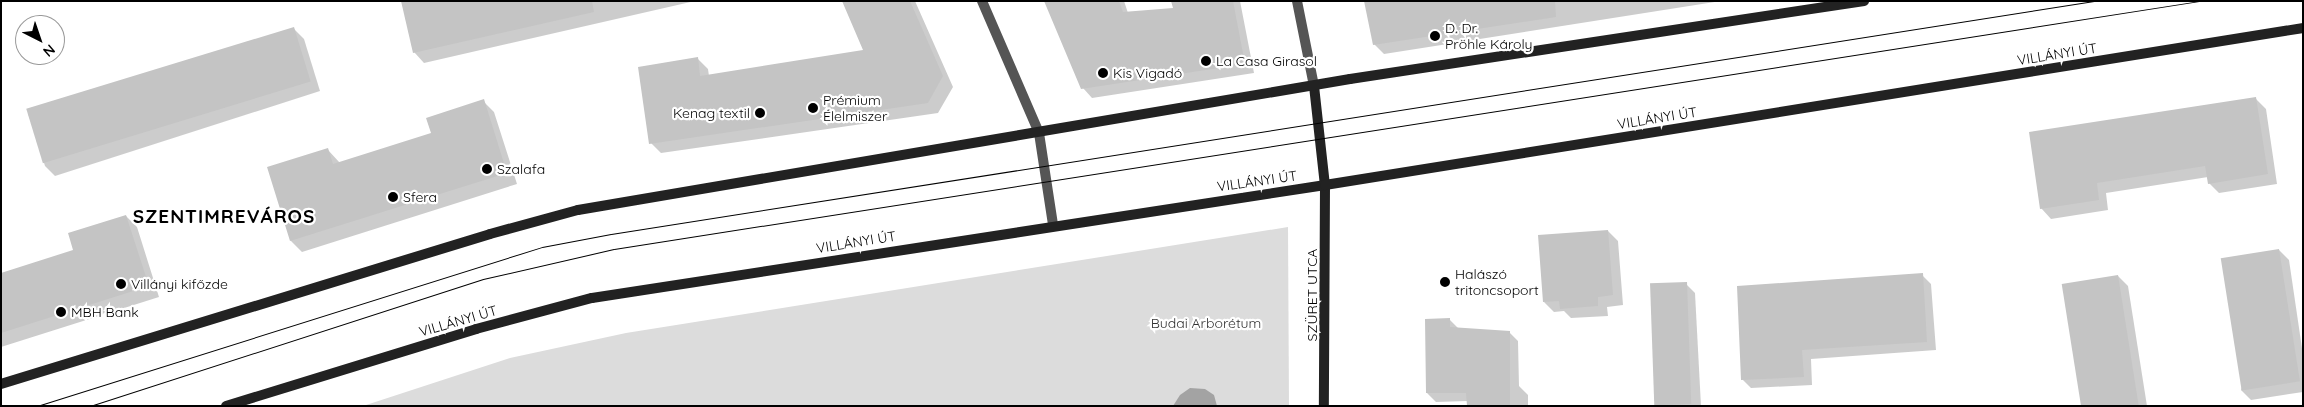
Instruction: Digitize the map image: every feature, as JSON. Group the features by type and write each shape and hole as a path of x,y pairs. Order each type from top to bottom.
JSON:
{"street":[{"path":"982,1 1039,134 1053,226"},
{"path":"1297,1 1314,86"},
{"path":"1,384 480,236 578,210 1039,134 1314,86 1864,1"},
{"name":"VILLÁNYI ÚT","path":"226,406 476,329 592,298 1325,185 2303,28"},
{"name":"SZÜRET UTCA","path":"1314,86 1325,185 1324,406"}],"green space":[{"name":"Budai Arborétum","path":"1288,227 1289,406 363,406 510,358 626,333"}],"shaded area":[{"path":"1190,388 1205,389 1214,395 1217,406 1173,406 1180,395"}],"building":[{"path":"401,1 592,1 594,12 413,53"},
{"path":"842,1 910,1 943,76 928,103 649,144 638,67 698,57 700,76 863,50"},
{"path":"1044,1 1119,1 1123,12 1173,8 1171,1 1233,1 1245,64 1081,89"},
{"path":"1364,1 1555,1 1556,17 1373,45"},
{"path":"294,27 311,82 43,163 26,109"},
{"path":"2256,97 2268,174 2208,184 2205,166 2097,183 2099,200 2040,209 2029,132"},
{"path":"484,99 507,173 290,241 267,167 328,148 333,164 431,133 426,118"},
{"path":"126,215 149,286 1,333 1,273 73,250 68,233"},
{"path":"1608,230 1613,295 1598,297 1598,306 1560,309 1559,301 1543,302 1538,235"},
{"path":"2279,249 2300,381 2242,391 2221,258"},
{"path":"1923,273 1927,342 1802,350 1804,377 1741,380 1737,286"},
{"path":"2118,275 2139,406 2081,406 2062,284"},
{"path":"1687,282 1691,404 1654,405 1650,283"},
{"path":"1450,318 1450,327 1510,331 1510,406 1467,406 1466,393 1426,393 1425,319"}],"tram line":[{"path":"37,406 542,247 611,234 2094,1"},
{"path":"90,406 483,279 614,249 2199,1"}],"place":[{"name":"D. Dr. Pröhle Károly","path":"1435,36"},
{"name":"La Casa Girasol","path":"1206,61"},
{"name":"Kis Vigadó","path":"1103,73"},
{"name":"Prémium Élelmiszer","path":"813,108"},
{"name":"Kenag textil","path":"760,113"},
{"name":"Szalafa","path":"487,169"},
{"name":"Sfera","path":"393,197"},
{"name":"Halászó tritoncsoport","path":"1445,282"},
{"name":"Villányi kifőzde","path":"121,284"},
{"name":"MBH Bank","path":"61,312"}],"district":[{"name":"SZENTIMREVÁROS","path":"224,217"}]}
